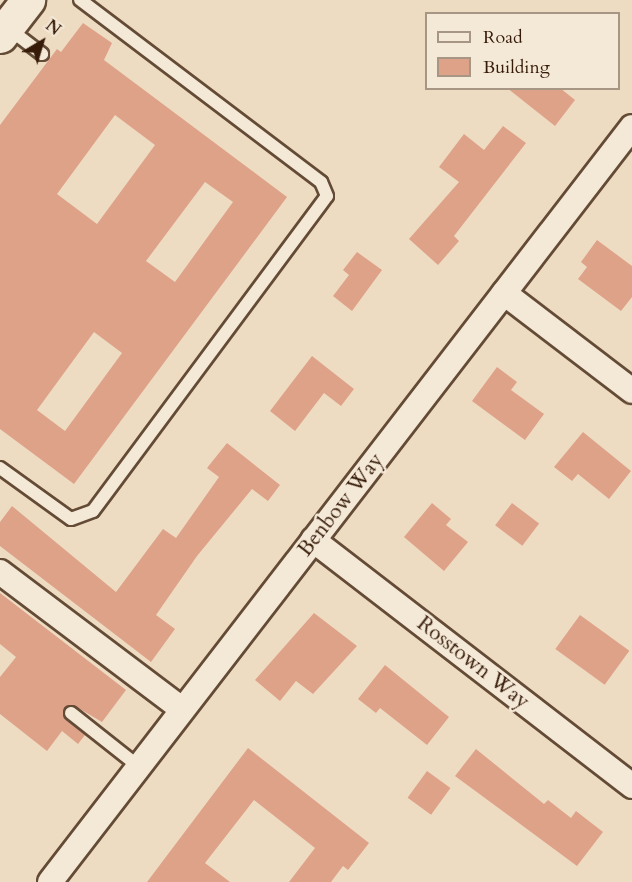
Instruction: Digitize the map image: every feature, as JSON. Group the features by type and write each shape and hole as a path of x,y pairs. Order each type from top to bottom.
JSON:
{"main road":[{"path":"3,32 28,0"}],"street":[{"name":"Benbow Way","path":"50,882 632,127"},
{"path":"504,293 632,391"},
{"name":"Rosstown Way","path":"314,540 632,786"},
{"path":"0,572 182,709"}],"lane":[{"path":"0,468 71,519 93,511 327,196 321,182 80,0"},
{"path":"3,32 42,54"},
{"path":"71,713 138,765"}],"building":[{"path":"83,23 112,43 104,60 287,197 74,484 0,429 0,125 57,49 61,52","holes":["115,115 155,145 97,224 57,194","205,182 233,202 175,282 146,261","94,332 122,353 65,431 37,410"]},
{"path":"510,90 562,90 575,100 555,126"},
{"path":"503,126 526,143 454,236 459,241 438,265 409,239 459,182 439,167 464,134 484,150"},
{"path":"597,240 632,266 632,297 621,311 578,279 587,267 581,262"},
{"path":"357,252 382,270 352,311 333,296 349,275 343,270"},
{"path":"312,356 354,389 341,406 324,393 295,431 270,411"},
{"path":"497,367 517,382 511,390 544,414 525,440 472,401"},
{"path":"583,432 631,471 609,499 578,474 572,481 554,467"},
{"path":"227,443 280,485 268,501 252,489 197,556 156,615 175,629 151,662 0,546 0,522 12,506 116,592 163,529 176,538 219,477 207,468"},
{"path":"432,503 451,519 446,525 468,542 444,571 404,537"},
{"path":"512,503 539,523 522,546 495,525"},
{"path":"0,593 126,690 102,722 73,705 65,707 65,719 85,735 78,744 62,731 47,751 0,714 0,677 16,657 0,644"},
{"path":"314,613 357,646 313,694 296,681 280,701 255,680"},
{"path":"580,615 629,651 605,685 555,649"},
{"path":"385,665 449,717 427,745 380,708 376,713 358,699"},
{"path":"248,748 369,843 348,870 343,866 331,882 289,882 315,848 254,800 205,863 230,882 147,882"},
{"path":"476,749 544,804 548,800 571,818 576,811 603,832 577,866 455,776"},
{"path":"427,771 450,788 431,815 408,798"}]}
